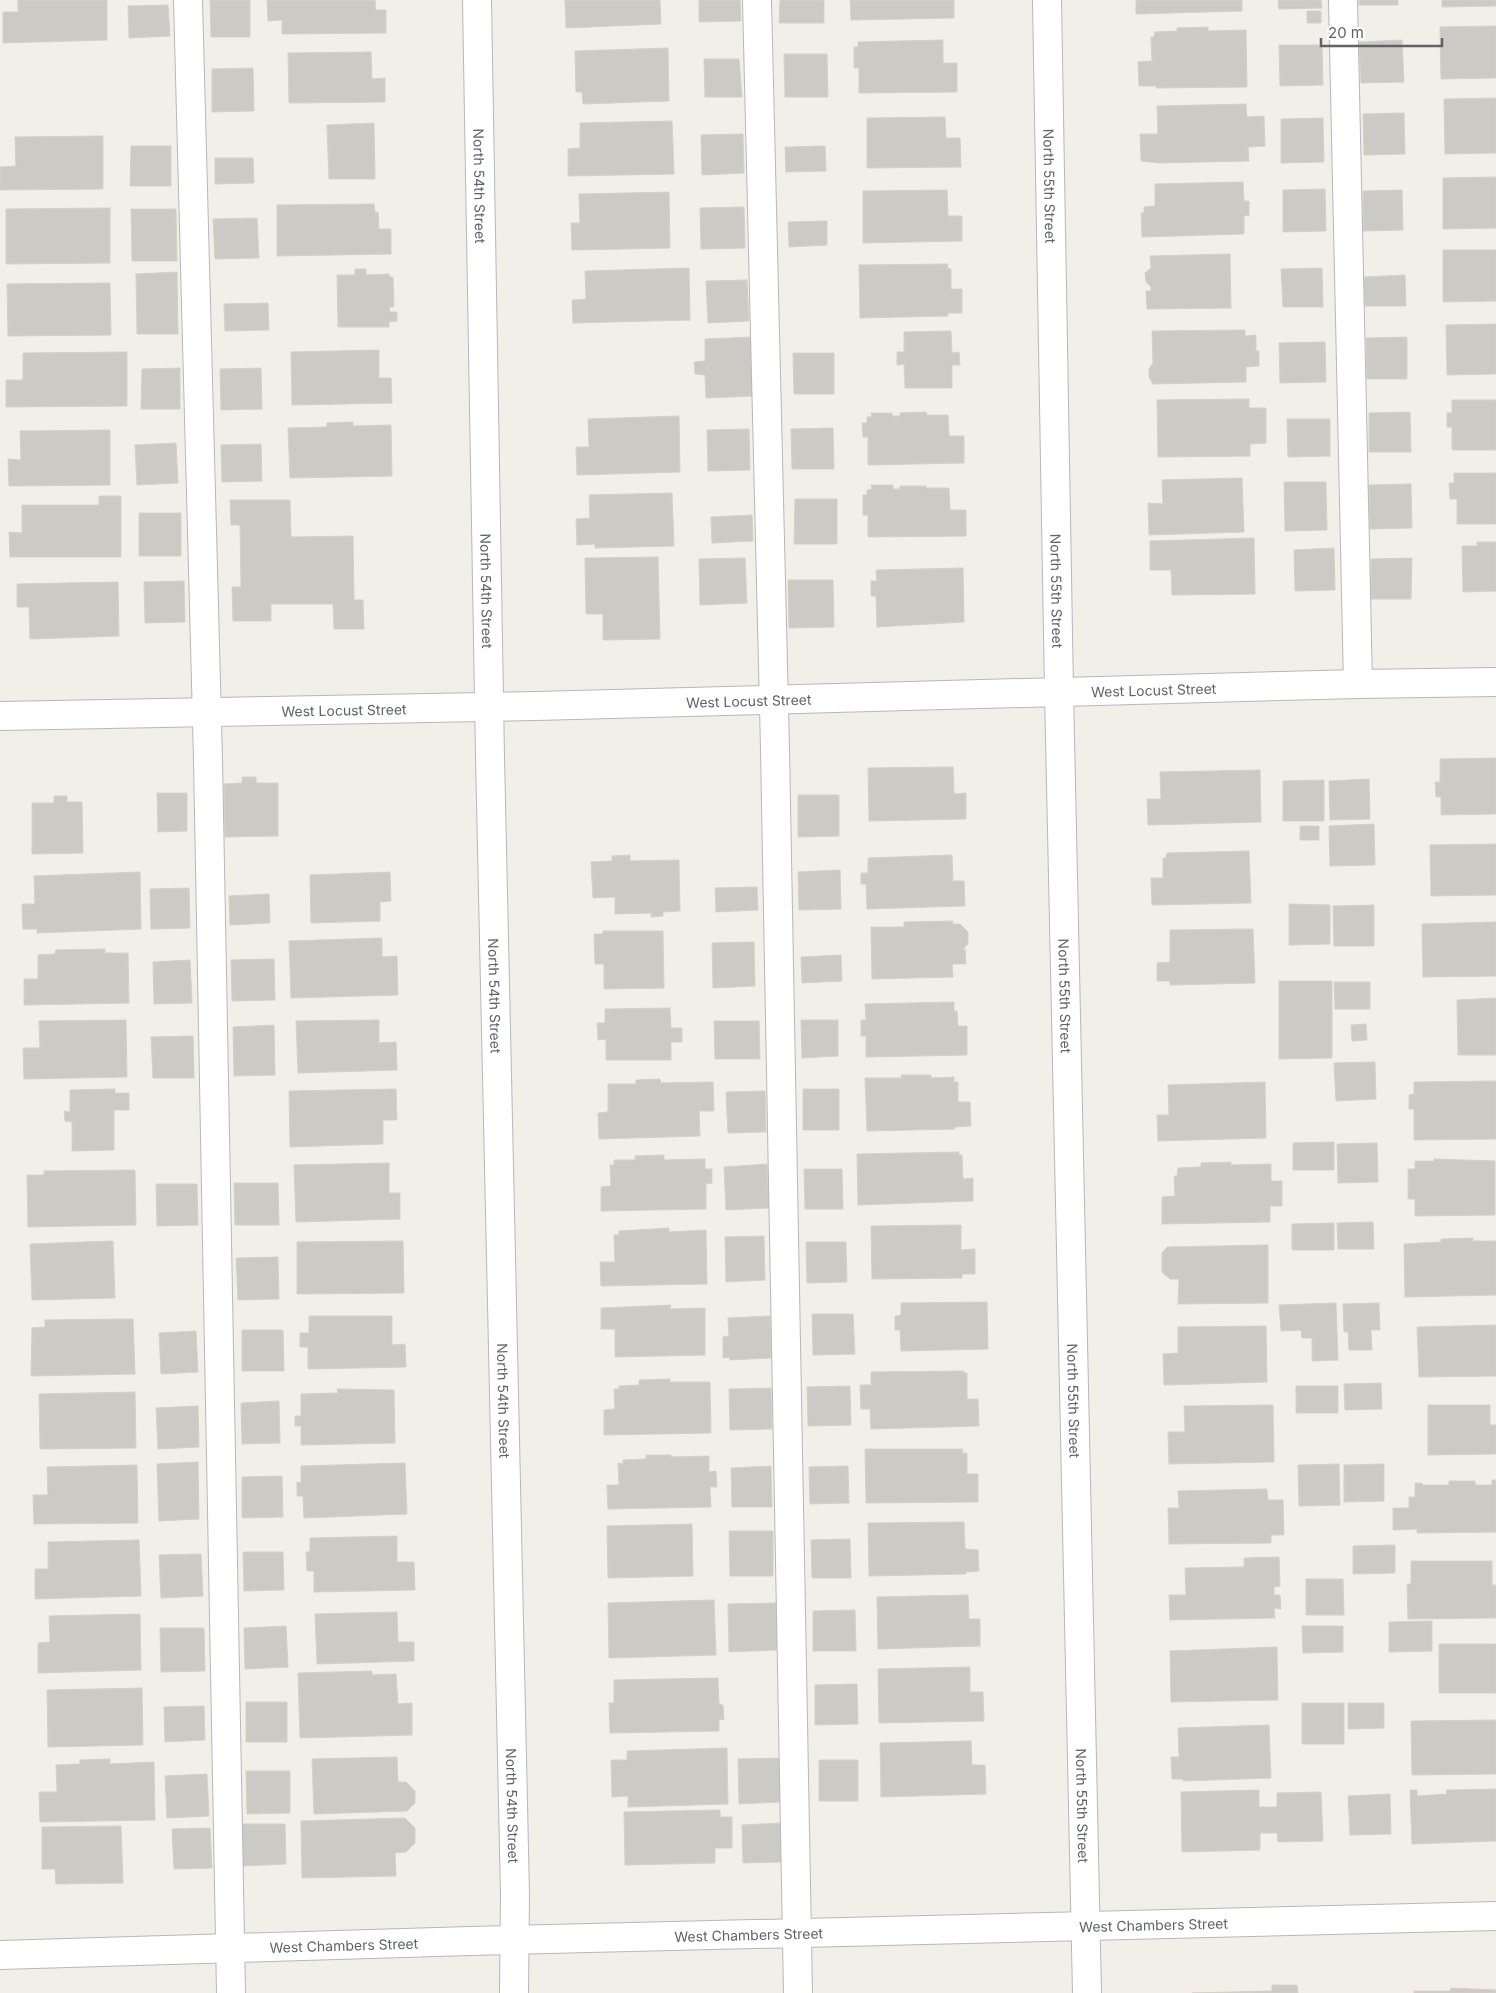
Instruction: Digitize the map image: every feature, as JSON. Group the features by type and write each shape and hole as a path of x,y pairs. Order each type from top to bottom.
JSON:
{"street":[{"path":"188,0 207,713 231,1993"},
{"name":"North 54th Street","path":"477,0 515,1895 514,1993"},
{"path":"757,0 773,699 798,1993"},
{"name":"North 55th Street","path":"1047,0 1059,691 1087,1993"},
{"path":"1343,0 1358,684"},
{"name":"West Locust Street","path":"0,716 207,713 1059,691 1496,682"},
{"name":"West Chambers Street","path":"0,1955 230,1947 1496,1916"}],"building":[{"path":"18,0 107,0 107,40 3,43 3,12 18,12"},
{"path":"210,0 250,0 250,37 211,37"},
{"path":"267,0 375,0 376,10 386,10 386,33 282,34 282,20 268,21"},
{"path":"565,0 660,0 661,24 566,28"},
{"path":"699,0 740,0 741,21 699,22"},
{"path":"780,0 824,0 824,23 779,23"},
{"path":"850,0 954,0 954,18 851,20"},
{"path":"1136,0 1242,0 1242,11 1136,14"},
{"path":"1278,0 1321,0 1322,8 1279,9"},
{"path":"1359,0 1398,0 1398,5 1359,5"},
{"path":"1442,0 1496,0 1496,6 1442,7"},
{"path":"168,5 170,36 129,38 128,6"},
{"path":"1307,11 1321,11 1321,23 1307,23"},
{"path":"1496,26 1496,78 1441,79 1440,27"},
{"path":"1208,27 1208,31 1246,30 1247,87 1156,88 1156,86 1139,86 1138,62 1152,61 1151,37 1154,37 1155,32 1177,31 1177,28"},
{"path":"943,40 943,63 957,63 957,92 859,93 859,68 854,68 854,47 858,47 858,42"},
{"path":"1402,40 1404,82 1361,83 1359,42"},
{"path":"1279,45 1322,45 1323,85 1280,86"},
{"path":"668,48 669,101 583,104 582,92 576,92 575,51"},
{"path":"371,52 372,79 385,78 385,102 289,103 288,53"},
{"path":"784,54 827,54 828,97 785,97"},
{"path":"704,59 739,59 742,97 705,97"},
{"path":"253,68 254,111 212,112 212,69"},
{"path":"1496,98 1496,153 1445,154 1444,99"},
{"path":"1246,104 1247,117 1264,116 1265,146 1248,147 1249,161 1159,163 1141,161 1140,134 1158,134 1157,106"},
{"path":"1404,113 1405,154 1364,155 1363,114"},
{"path":"945,117 946,138 960,138 961,167 867,168 867,118"},
{"path":"1323,118 1324,162 1281,163 1281,119"},
{"path":"672,121 674,174 568,176 568,149 580,148 580,123"},
{"path":"374,123 375,179 329,179 327,125"},
{"path":"743,134 744,173 702,175 701,135"},
{"path":"103,136 103,189 0,190 0,167 16,166 15,137"},
{"path":"131,146 171,146 171,186 130,186"},
{"path":"825,146 826,171 786,172 785,147"},
{"path":"215,158 253,158 254,183 215,184"},
{"path":"1496,177 1496,228 1443,229 1443,178"},
{"path":"1243,182 1244,201 1249,201 1249,216 1244,215 1244,234 1142,237 1141,213 1144,213 1144,207 1155,206 1155,184"},
{"path":"1325,189 1326,231 1283,232 1283,190"},
{"path":"947,190 948,216 962,216 962,241 863,243 863,191"},
{"path":"1402,190 1403,230 1363,231 1363,191"},
{"path":"669,192 670,248 572,250 571,223 580,223 579,194"},
{"path":"374,204 375,212 378,212 379,229 391,229 391,254 277,256 277,205"},
{"path":"744,207 745,248 701,249 700,208"},
{"path":"110,208 110,263 6,264 6,209"},
{"path":"131,209 176,209 177,261 132,261"},
{"path":"257,218 259,258 215,259 213,219"},
{"path":"827,221 827,245 789,247 788,222"},
{"path":"1443,250 1496,250 1496,301 1443,302"},
{"path":"1230,254 1231,308 1147,309 1146,291 1151,291 1151,287 1146,282 1145,273 1151,268 1150,256"},
{"path":"948,264 947,268 951,269 951,289 962,289 962,313 948,313 948,316 860,318 859,265"},
{"path":"689,268 690,320 573,323 572,300 586,299 585,271"},
{"path":"1322,268 1323,307 1283,307 1281,269"},
{"path":"355,269 366,269 366,275 389,274 389,277 393,277 394,307 389,307 390,312 397,312 397,321 389,322 389,327 338,327 337,275 355,275"},
{"path":"177,272 178,334 137,334 136,274"},
{"path":"1405,275 1406,306 1365,306 1364,277"},
{"path":"747,280 749,321 708,323 706,281"},
{"path":"110,283 111,335 8,336 7,284"},
{"path":"268,303 269,330 225,331 224,304"},
{"path":"1496,324 1496,374 1447,375 1446,325"},
{"path":"1245,330 1245,336 1256,335 1256,351 1259,351 1259,366 1246,367 1246,382 1153,384 1149,377 1149,369 1153,363 1152,331"},
{"path":"951,331 952,353 959,352 960,365 952,365 952,388 905,388 904,364 897,365 897,352 904,352 904,332"},
{"path":"752,337 754,396 706,398 705,375 695,374 694,362 705,361 705,339"},
{"path":"1407,337 1407,379 1367,379 1366,338"},
{"path":"1325,342 1326,382 1280,383 1279,343"},
{"path":"379,350 379,378 391,378 392,403 292,405 291,352"},
{"path":"127,352 127,406 6,407 6,380 23,380 23,353"},
{"path":"793,353 834,353 834,394 794,394"},
{"path":"180,368 180,409 141,409 142,369"},
{"path":"261,368 262,409 221,410 220,369"},
{"path":"1249,399 1249,408 1266,408 1266,443 1250,444 1250,456 1158,457 1157,400"},
{"path":"1452,400 1496,400 1496,450 1452,450 1452,427 1447,427 1447,413 1452,413"},
{"path":"926,412 927,415 948,415 949,436 964,436 964,463 868,465 868,437 863,437 862,423 867,423 867,417 872,417 871,413 892,413 892,416 900,416 900,413"},
{"path":"1410,412 1411,452 1369,452 1369,413"},
{"path":"679,416 680,472 577,475 576,447 589,447 588,419"},
{"path":"1287,419 1330,419 1330,456 1288,457"},
{"path":"353,422 353,426 391,425 392,476 290,478 288,428 327,427 327,423"},
{"path":"833,428 834,469 792,469 791,429"},
{"path":"749,429 750,470 708,471 707,430"},
{"path":"110,430 110,485 9,486 8,459 21,460 20,431"},
{"path":"176,443 178,483 137,485 135,445"},
{"path":"261,444 262,481 222,482 221,445"},
{"path":"1454,473 1496,473 1496,524 1457,524 1457,499 1450,499 1449,483 1454,483"},
{"path":"1242,478 1244,532 1149,535 1148,503 1163,504 1162,480"},
{"path":"1284,482 1326,482 1327,530 1285,531"},
{"path":"1411,484 1412,528 1370,529 1369,485"},
{"path":"871,485 893,485 893,489 900,489 900,486 949,488 950,510 966,510 966,536 868,537 868,515 863,515 863,495 867,495 867,490 872,489"},
{"path":"672,493 674,546 595,548 595,544 577,545 576,519 590,518 589,495"},
{"path":"99,496 121,496 121,557 10,557 9,532 22,533 22,505 99,505"},
{"path":"795,499 837,499 837,544 794,544"},
{"path":"230,500 290,500 291,537 353,536 354,600 363,600 364,629 334,629 333,604 271,604 271,621 233,621 232,587 241,587 240,525 231,525"},
{"path":"139,513 181,513 181,556 139,556"},
{"path":"752,515 753,541 712,543 711,517"},
{"path":"1254,538 1255,594 1172,595 1171,570 1150,570 1150,541"},
{"path":"1477,542 1496,542 1496,591 1463,592 1462,546 1477,546"},
{"path":"1334,548 1335,590 1295,591 1294,550"},
{"path":"658,557 660,639 603,640 603,614 586,614 585,558"},
{"path":"745,558 747,603 700,605 699,559"},
{"path":"1412,558 1411,599 1371,599 1371,559"},
{"path":"963,568 964,622 877,627 876,596 871,596 871,581 877,581 876,570"},
{"path":"788,580 833,580 834,627 789,628"},
{"path":"184,581 185,622 145,623 144,582"},
{"path":"118,582 119,636 30,639 29,607 17,607 17,584"},
{"path":"1496,758 1496,814 1441,815 1441,797 1436,797 1435,782 1440,782 1440,759"},
{"path":"953,767 954,794 966,793 966,819 869,821 868,768"},
{"path":"1260,770 1261,822 1148,825 1147,799 1161,799 1160,772"},
{"path":"242,777 256,777 256,783 278,783 278,836 225,837 224,784 242,783"},
{"path":"1369,779 1370,819 1330,820 1329,781"},
{"path":"1324,780 1324,821 1283,821 1283,781"},
{"path":"157,793 187,793 187,831 158,832"},
{"path":"798,795 839,795 839,836 798,837"},
{"path":"54,796 67,796 67,802 82,802 83,853 32,854 32,803 54,803"},
{"path":"1374,824 1375,865 1330,866 1329,826"},
{"path":"1300,826 1319,826 1319,840 1300,840"},
{"path":"1496,844 1496,895 1431,896 1430,845"},
{"path":"1249,851 1251,903 1152,905 1151,878 1163,878 1163,858 1166,858 1167,853"},
{"path":"630,855 630,861 679,860 680,911 663,912 663,916 651,917 651,913 615,914 615,897 593,898 591,862 612,861 612,856"},
{"path":"952,855 953,881 964,881 965,906 867,909 866,884 861,884 861,873 868,873 868,858"},
{"path":"840,870 841,909 799,910 798,872"},
{"path":"140,872 141,929 37,933 37,929 23,929 22,904 35,904 34,876"},
{"path":"390,872 391,901 380,902 380,921 311,923 310,875"},
{"path":"757,887 758,910 716,912 715,888"},
{"path":"189,888 190,928 151,929 150,889"},
{"path":"269,894 270,923 230,925 229,896"},
{"path":"1289,904 1330,905 1330,944 1289,945"},
{"path":"1374,905 1374,946 1334,946 1333,906"},
{"path":"953,921 952,924 960,924 968,932 968,944 963,949 965,949 966,964 952,964 953,977 872,979 871,927 904,927 904,922"},
{"path":"1496,922 1496,976 1423,977 1422,924"},
{"path":"1253,929 1255,983 1170,985 1170,981 1157,981 1157,963 1170,962 1170,930"},
{"path":"603,931 663,931 664,988 604,989 604,964 595,964 594,934 603,934"},
{"path":"382,938 382,957 397,956 398,995 291,998 289,941"},
{"path":"754,942 755,986 713,988 712,943"},
{"path":"105,949 105,953 128,953 129,1003 24,1005 24,979 38,979 38,955 55,954 56,950"},
{"path":"841,955 842,981 802,983 801,957"},
{"path":"274,959 275,1000 232,1001 231,960"},
{"path":"190,960 192,1003 154,1004 153,962"},
{"path":"1279,981 1332,981 1332,1058 1279,1059"},
{"path":"1334,982 1370,982 1370,1009 1335,1009"},
{"path":"1496,998 1496,1055 1458,1055 1457,1000"},
{"path":"954,1002 958,1026 967,1026 967,1055 866,1057 866,1036 861,1036 861,1020 866,1020 865,1004"},
{"path":"670,1008 671,1028 682,1028 682,1042 671,1042 671,1060 606,1060 606,1039 598,1040 597,1023 605,1023 605,1009"},
{"path":"126,1020 127,1077 24,1079 23,1048 40,1048 39,1021"},
{"path":"379,1020 379,1043 396,1042 397,1070 298,1073 296,1021"},
{"path":"801,1020 838,1020 838,1056 802,1058"},
{"path":"714,1021 759,1021 760,1059 715,1059"},
{"path":"1366,1024 1367,1040 1352,1041 1351,1025"},
{"path":"274,1025 275,1075 234,1076 233,1027"},
{"path":"193,1036 194,1078 153,1078 151,1037"},
{"path":"1375,1062 1376,1099 1336,1101 1334,1063"},
{"path":"901,1075 931,1075 931,1078 954,1077 954,1082 958,1082 958,1102 970,1102 971,1126 955,1127 955,1129 867,1131 865,1078 902,1078"},
{"path":"660,1079 661,1083 713,1082 714,1111 699,1111 700,1136 599,1139 598,1113 608,1112 608,1084 636,1084 636,1080"},
{"path":"1496,1081 1496,1139 1414,1140 1414,1109 1409,1109 1409,1095 1414,1094 1414,1082"},
{"path":"1265,1082 1266,1138 1158,1141 1157,1115 1169,1115 1168,1085"},
{"path":"115,1089 115,1093 129,1093 129,1110 114,1110 114,1150 72,1151 72,1122 65,1121 64,1111 70,1112 70,1090"},
{"path":"396,1089 397,1120 383,1120 383,1144 290,1147 289,1091"},
{"path":"803,1089 839,1089 839,1130 803,1130"},
{"path":"765,1091 766,1132 728,1133 726,1092"},
{"path":"1334,1142 1334,1170 1293,1170 1293,1143"},
{"path":"1377,1143 1378,1182 1338,1183 1337,1144"},
{"path":"959,1152 959,1155 962,1155 963,1179 973,1178 973,1201 858,1205 857,1154"},
{"path":"664,1155 664,1160 705,1159 705,1169 712,1169 712,1183 706,1184 706,1209 601,1211 601,1187 611,1186 610,1165 614,1165 614,1160 635,1160 635,1156"},
{"path":"1434,1159 1495,1161 1495,1215 1415,1216 1415,1199 1408,1199 1408,1169 1415,1169 1415,1161 1434,1161"},
{"path":"1231,1162 1231,1165 1271,1164 1271,1181 1282,1181 1282,1206 1270,1206 1270,1222 1162,1224 1162,1197 1175,1196 1174,1176 1177,1176 1178,1168 1201,1167 1201,1163"},
{"path":"389,1163 389,1193 400,1193 400,1219 296,1222 294,1165"},
{"path":"767,1164 769,1208 726,1210 724,1167"},
{"path":"804,1169 842,1169 843,1209 805,1209"},
{"path":"135,1170 136,1225 28,1227 27,1175 44,1175 44,1171"},
{"path":"234,1183 278,1183 279,1225 235,1225"},
{"path":"156,1184 197,1184 198,1225 157,1226"},
{"path":"1373,1222 1374,1249 1338,1249 1337,1223"},
{"path":"1334,1223 1334,1250 1292,1250 1292,1224"},
{"path":"961,1225 961,1250 975,1249 975,1274 962,1274 962,1278 872,1279 871,1226"},
{"path":"669,1228 669,1232 706,1230 707,1284 601,1286 600,1262 615,1262 614,1235 619,1235 619,1231"},
{"path":"764,1236 765,1280 726,1282 725,1237"},
{"path":"1473,1238 1473,1241 1496,1241 1496,1295 1405,1297 1404,1244 1441,1242 1441,1239"},
{"path":"113,1241 115,1298 32,1300 30,1244"},
{"path":"403,1241 404,1293 297,1294 297,1242"},
{"path":"806,1242 846,1242 847,1282 807,1283"},
{"path":"1268,1245 1268,1303 1178,1304 1179,1279 1170,1279 1162,1272 1162,1253 1167,1247"},
{"path":"278,1257 279,1299 238,1300 236,1258"},
{"path":"987,1302 988,1349 901,1351 900,1330 895,1330 895,1316 901,1315 901,1303"},
{"path":"1336,1303 1338,1360 1312,1361 1312,1338 1302,1338 1301,1330 1281,1331 1279,1305"},
{"path":"1379,1303 1380,1330 1371,1330 1372,1350 1349,1350 1348,1332 1344,1332 1343,1304"},
{"path":"671,1305 670,1309 705,1308 705,1355 615,1357 615,1329 601,1329 601,1308"},
{"path":"812,1314 853,1314 855,1354 813,1355"},
{"path":"309,1316 392,1316 392,1345 405,1344 406,1367 308,1369 308,1347 300,1347 300,1333 309,1333"},
{"path":"770,1316 771,1358 730,1360 729,1357 723,1358 723,1337 729,1336 728,1318"},
{"path":"133,1319 135,1374 31,1376 32,1328 45,1327 45,1320"},
{"path":"1496,1325 1496,1376 1419,1377 1417,1327"},
{"path":"1266,1326 1267,1382 1164,1385 1163,1354 1178,1353 1178,1327"},
{"path":"242,1330 283,1330 284,1371 242,1371"},
{"path":"196,1331 198,1372 161,1374 159,1333"},
{"path":"964,1371 964,1373 967,1373 967,1399 978,1399 979,1426 871,1429 870,1409 861,1409 860,1385 871,1385 871,1372"},
{"path":"670,1379 670,1382 710,1382 711,1433 604,1435 604,1410 615,1409 614,1389 619,1389 619,1386 639,1385 639,1380"},
{"path":"1381,1383 1382,1409 1345,1410 1344,1384"},
{"path":"850,1386 851,1425 808,1426 807,1387"},
{"path":"1296,1386 1338,1386 1338,1413 1296,1413"},
{"path":"771,1388 772,1429 730,1430 729,1389"},
{"path":"337,1389 394,1390 395,1443 301,1445 301,1426 295,1426 295,1416 301,1416 301,1394 338,1393"},
{"path":"135,1392 136,1448 40,1449 39,1394"},
{"path":"279,1401 280,1443 242,1444 241,1403"},
{"path":"1273,1405 1274,1462 1169,1464 1168,1432 1185,1432 1184,1406"},
{"path":"1428,1405 1490,1405 1490,1425 1496,1425 1496,1454 1428,1455"},
{"path":"198,1406 199,1447 158,1449 156,1408"},
{"path":"865,1449 963,1449 962,1453 967,1453 967,1474 978,1474 978,1502 866,1503"},
{"path":"646,1455 671,1455 671,1457 709,1456 709,1472 716,1471 717,1487 710,1487 711,1507 608,1509 607,1485 619,1485 618,1463 623,1464 623,1460 646,1459"},
{"path":"198,1462 199,1519 159,1521 157,1464"},
{"path":"405,1463 407,1514 304,1518 303,1496 297,1496 297,1482 301,1483 301,1466"},
{"path":"1339,1464 1340,1505 1299,1506 1298,1465"},
{"path":"1384,1464 1384,1501 1344,1502 1344,1465"},
{"path":"137,1465 138,1523 34,1524 33,1495 48,1495 47,1467"},
{"path":"771,1466 772,1507 732,1507 731,1468"},
{"path":"848,1466 849,1503 810,1504 809,1467"},
{"path":"282,1476 283,1517 242,1518 242,1477"},
{"path":"1492,1480 1496,1480 1496,1532 1417,1533 1417,1529 1393,1530 1393,1508 1409,1508 1409,1497 1415,1497 1415,1483 1422,1483 1422,1485 1449,1485 1449,1481 1475,1481 1475,1485 1492,1485"},
{"path":"1267,1489 1268,1500 1283,1500 1284,1535 1271,1535 1271,1543 1169,1544 1168,1508 1179,1508 1178,1491"},
{"path":"964,1522 965,1549 978,1550 979,1571 966,1572 966,1574 869,1576 868,1523"},
{"path":"692,1524 693,1576 608,1578 607,1526"},
{"path":"729,1531 773,1531 773,1576 730,1576"},
{"path":"397,1536 397,1562 414,1562 415,1590 314,1592 314,1571 307,1571 306,1552 310,1552 310,1538"},
{"path":"850,1539 851,1578 812,1578 811,1540"},
{"path":"139,1540 141,1596 35,1599 35,1569 48,1569 48,1542"},
{"path":"1395,1545 1395,1573 1353,1574 1353,1546"},
{"path":"243,1552 283,1552 284,1590 244,1591"},
{"path":"201,1554 203,1596 161,1598 159,1555"},
{"path":"1279,1557 1280,1586 1274,1587 1274,1595 1280,1595 1281,1609 1274,1608 1275,1618 1170,1620 1169,1595 1186,1595 1185,1568 1244,1567 1244,1558"},
{"path":"1411,1561 1492,1561 1492,1585 1496,1585 1496,1618 1408,1619 1407,1584 1411,1584"},
{"path":"1306,1579 1343,1579 1344,1615 1306,1615"},
{"path":"968,1595 969,1619 980,1619 980,1646 878,1649 877,1597"},
{"path":"714,1600 716,1655 609,1658 608,1603"},
{"path":"776,1603 777,1650 729,1652 728,1604"},
{"path":"855,1610 856,1651 813,1651 813,1611"},
{"path":"397,1612 398,1642 414,1642 414,1661 317,1664 315,1614"},
{"path":"140,1614 141,1670 38,1673 38,1643 50,1642 49,1616"},
{"path":"1432,1621 1432,1651 1389,1652 1389,1622"},
{"path":"286,1626 288,1667 245,1669 244,1628"},
{"path":"1302,1626 1343,1626 1343,1652 1303,1653"},
{"path":"160,1628 204,1628 205,1671 161,1672"},
{"path":"1439,1644 1496,1644 1496,1693 1439,1693"},
{"path":"1277,1647 1278,1700 1171,1702 1170,1651"},
{"path":"970,1667 970,1692 983,1692 984,1721 879,1723 878,1669"},
{"path":"372,1671 372,1675 396,1674 398,1704 412,1703 412,1735 300,1738 298,1673"},
{"path":"718,1678 719,1704 723,1705 724,1720 719,1719 719,1731 610,1733 609,1703 614,1703 614,1680"},
{"path":"857,1684 858,1724 815,1725 815,1685"},
{"path":"142,1688 143,1745 48,1747 47,1690"},
{"path":"246,1702 287,1702 287,1742 246,1742"},
{"path":"1302,1703 1344,1703 1344,1744 1302,1744"},
{"path":"1348,1703 1384,1703 1384,1728 1348,1729"},
{"path":"204,1706 205,1740 165,1742 164,1707"},
{"path":"1496,1720 1496,1774 1412,1775 1411,1721"},
{"path":"1269,1725 1271,1778 1183,1781 1183,1779 1172,1779 1171,1757 1179,1757 1178,1728"},
{"path":"971,1741 972,1765 985,1765 986,1794 881,1797 880,1743"},
{"path":"727,1748 728,1804 628,1807 628,1796 612,1797 611,1760 627,1760 627,1751"},
{"path":"397,1757 398,1782 406,1782 415,1791 415,1803 407,1811 314,1814 312,1759"},
{"path":"780,1758 781,1802 739,1804 738,1759"},
{"path":"110,1759 110,1764 154,1762 155,1820 40,1822 39,1792 57,1792 56,1765 80,1764 80,1760"},
{"path":"819,1760 858,1760 858,1801 819,1801"},
{"path":"246,1771 290,1771 290,1813 247,1814"},
{"path":"207,1774 209,1816 167,1818 165,1776"},
{"path":"1496,1789 1496,1841 1412,1844 1410,1790 1417,1790 1417,1796 1447,1794 1446,1790"},
{"path":"1259,1790 1259,1807 1277,1807 1277,1793 1321,1792 1323,1841 1278,1842 1277,1833 1260,1833 1260,1850 1182,1852 1181,1792"},
{"path":"1390,1794 1391,1834 1350,1835 1348,1796"},
{"path":"720,1810 720,1817 732,1817 732,1848 715,1848 715,1863 625,1865 624,1812"},
{"path":"405,1818 415,1828 415,1843 406,1852 395,1853 396,1876 302,1878 301,1821"},
{"path":"781,1823 782,1862 743,1863 742,1825"},
{"path":"242,1824 285,1824 286,1864 243,1866"},
{"path":"121,1826 123,1883 56,1884 55,1869 42,1869 42,1827"},
{"path":"210,1828 212,1868 174,1869 172,1829"},
{"path":"1272,1985 1297,1985 1298,1993 1192,1993 1272,1991"},
{"path":"1451,1988 1496,1990 1496,1993 1414,1993 1414,1991 1450,1991"}]}
